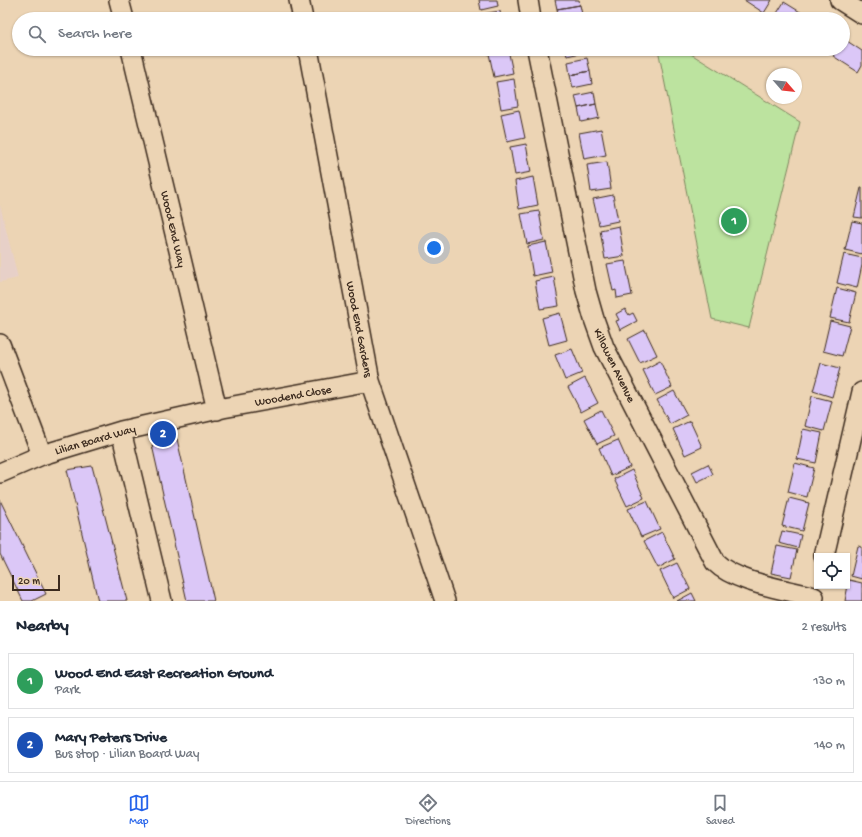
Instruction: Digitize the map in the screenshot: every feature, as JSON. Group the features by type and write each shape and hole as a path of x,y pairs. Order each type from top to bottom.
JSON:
{"street":[{"path":"119,0 122,12"},
{"path":"299,0 302,12"},
{"path":"528,0 530,12"},
{"path":"840,0 862,14"},
{"name":"Wood End Way","path":"133,56 217,410"},
{"name":"Wood End Gardens","path":"309,56 370,381 444,601"},
{"name":"Killowen Avenue","path":"538,56 586,291 594,320 604,347 715,562 722,568 750,581 815,594"},
{"path":"0,344 42,455"},
{"name":"Woodend Close","path":"217,410 370,381"},
{"path":"825,553 862,392"},
{"name":"Lilian Board Way","path":"0,472 42,455 121,431 217,410"},
{"path":"121,431 162,601"}],"shaded area":[{"path":"0,205 18,278 0,282"}],"green space":[{"path":"659,56 694,56 766,101 766,104 771,104 800,122 749,328 712,319"}],"building":[{"path":"479,0 497,0 498,6 481,10"},
{"path":"555,0 579,0 580,5 557,9"},
{"path":"744,0 772,0 765,12"},
{"path":"784,2 800,12 778,12"},
{"path":"580,5 582,12 558,12 557,9"},
{"path":"850,43 862,51 862,65 858,72 833,56 850,56"},
{"path":"490,56 509,56 513,73 494,77"},
{"path":"587,58 590,71 570,75 568,62"},
{"path":"590,71 592,84 573,88 570,75"},
{"path":"514,79 518,106 501,109 496,82"},
{"path":"594,92 596,104 578,108 575,96"},
{"path":"596,104 599,118 581,122 578,108"},
{"path":"519,110 525,138 507,142 501,114"},
{"path":"601,129 606,155 584,159 579,133"},
{"path":"526,144 531,172 515,175 510,147"},
{"path":"607,162 611,189 591,192 587,165"},
{"path":"533,177 538,205 519,209 515,181"},
{"path":"862,188 862,218 854,217"},
{"path":"613,195 618,221 599,225 593,199"},
{"path":"539,211 544,240 527,244 521,214"},
{"path":"852,221 862,223 862,254 845,250"},
{"path":"619,226 624,256 605,259 600,230"},
{"path":"546,242 552,272 533,276 528,246"},
{"path":"844,254 862,258 857,288 837,283"},
{"path":"625,261 632,295 617,298 616,290 613,291 607,264"},
{"path":"554,277 559,306 540,309 535,281"},
{"path":"837,288 856,293 849,322 830,318"},
{"path":"625,309 629,315 633,313 637,321 620,330 616,321 619,320 616,314"},
{"path":"560,313 567,340 549,345 542,318"},
{"path":"830,321 850,326 842,356 823,351"},
{"path":"645,330 657,355 640,363 628,339"},
{"path":"572,349 582,373 565,380 555,355"},
{"path":"660,361 672,387 655,395 643,370"},
{"path":"821,363 840,368 832,397 813,391"},
{"path":"585,378 598,403 581,412 568,387"},
{"path":"674,391 687,415 670,424 657,400"},
{"path":"812,396 832,401 824,431 805,426"},
{"path":"601,410 614,436 597,444 584,419"},
{"path":"690,421 702,447 685,455 673,429"},
{"path":"803,429 822,433 816,463 797,459"},
{"path":"177,439 214,601 187,601 152,445"},
{"path":"618,440 630,467 611,476 599,448"},
{"path":"795,463 814,468 807,497 788,492"},
{"path":"708,464 713,474 697,482 692,472"},
{"path":"92,466 127,601 98,601 67,470"},
{"path":"632,470 644,498 627,506 614,479"},
{"path":"789,498 809,503 802,531 782,526"},
{"path":"0,500 46,594 32,601 23,601 0,554"},
{"path":"647,501 660,529 641,537 628,509"},
{"path":"782,531 801,535 798,548 779,543"},
{"path":"662,532 675,559 658,568 644,541"},
{"path":"777,546 797,550 791,577 771,573"},
{"path":"858,546 862,547 862,579 851,576"},
{"path":"677,563 690,589 673,598 660,571"},
{"path":"850,580 862,583 862,601 845,601 847,589 850,589"},
{"path":"692,593 696,601 677,601"}],"place":[{"name":"Wood End East Recreation Ground","path":"734,221"},
{"name":"Mary Peters Drive","path":"163,434"}]}
